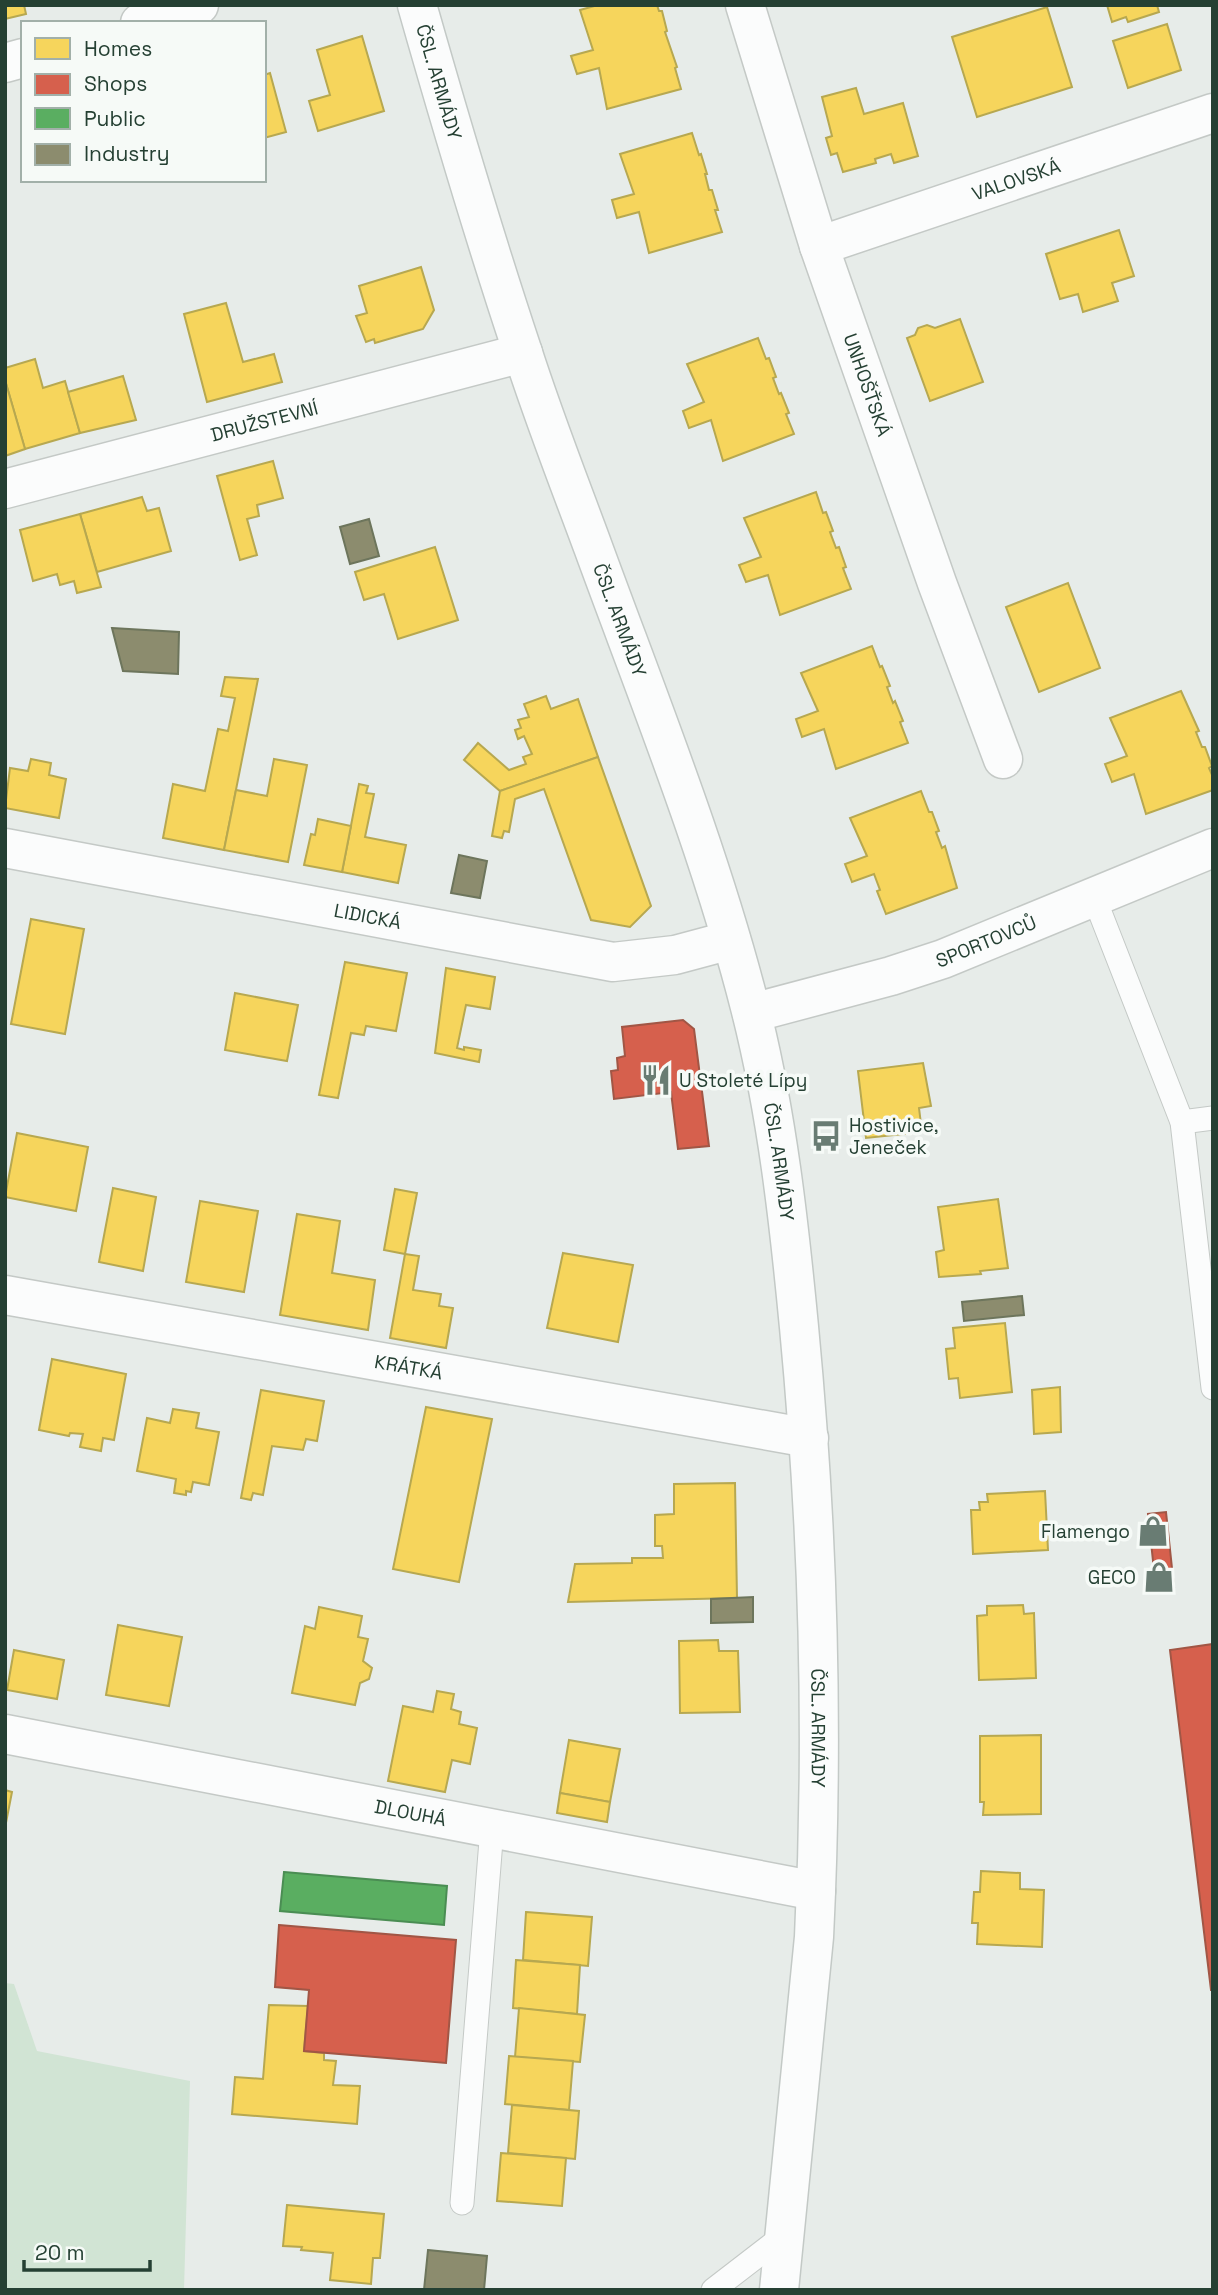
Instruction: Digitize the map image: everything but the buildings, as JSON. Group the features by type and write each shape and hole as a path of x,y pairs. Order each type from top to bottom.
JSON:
{"street":[{"path":"147,21 199,5"},
{"name":"ČSL. ARMÁDY","path":"417,5 447,113 523,353 701,844 752,1013 775,1128 793,1271 809,1438 818,1685 814,1937 779,2290"},
{"name":"UNHOŠŤSKÁ","path":"745,5 819,246 937,583 1003,759"},
{"name":"VALOVSKÁ","path":"819,246 1213,113"},
{"name":"DRUŽSTEVNÍ","path":"5,489 523,353"},
{"name":"LIDICKÁ","path":"5,848 613,962 675,955 731,940"},
{"name":"SPORTOVCŮ","path":"752,1013 930,963 1213,848"},
{"name":"KRÁTKÁ","path":"5,1295 809,1438"},
{"name":"DLOUHÁ","path":"5,1734 816,1891"}],"lane":[{"path":"1094,897 1182,1122 1213,1388"},
{"path":"1182,1122 1213,1118"},
{"path":"462,2203 492,1828"},
{"path":"713,2290 783,2236"}],"green space":[{"path":"5,1983 14,1984 37,2051 190,2081 184,2290 5,2290"}],"place":[{"name":"U Stoleté Lípy","path":"656,1080"},
{"name":"Hostivice, Jeneček","path":"826,1136"},
{"name":"Flamengo","path":"1153,1531"},
{"name":"GECO","path":"1159,1577"}]}
